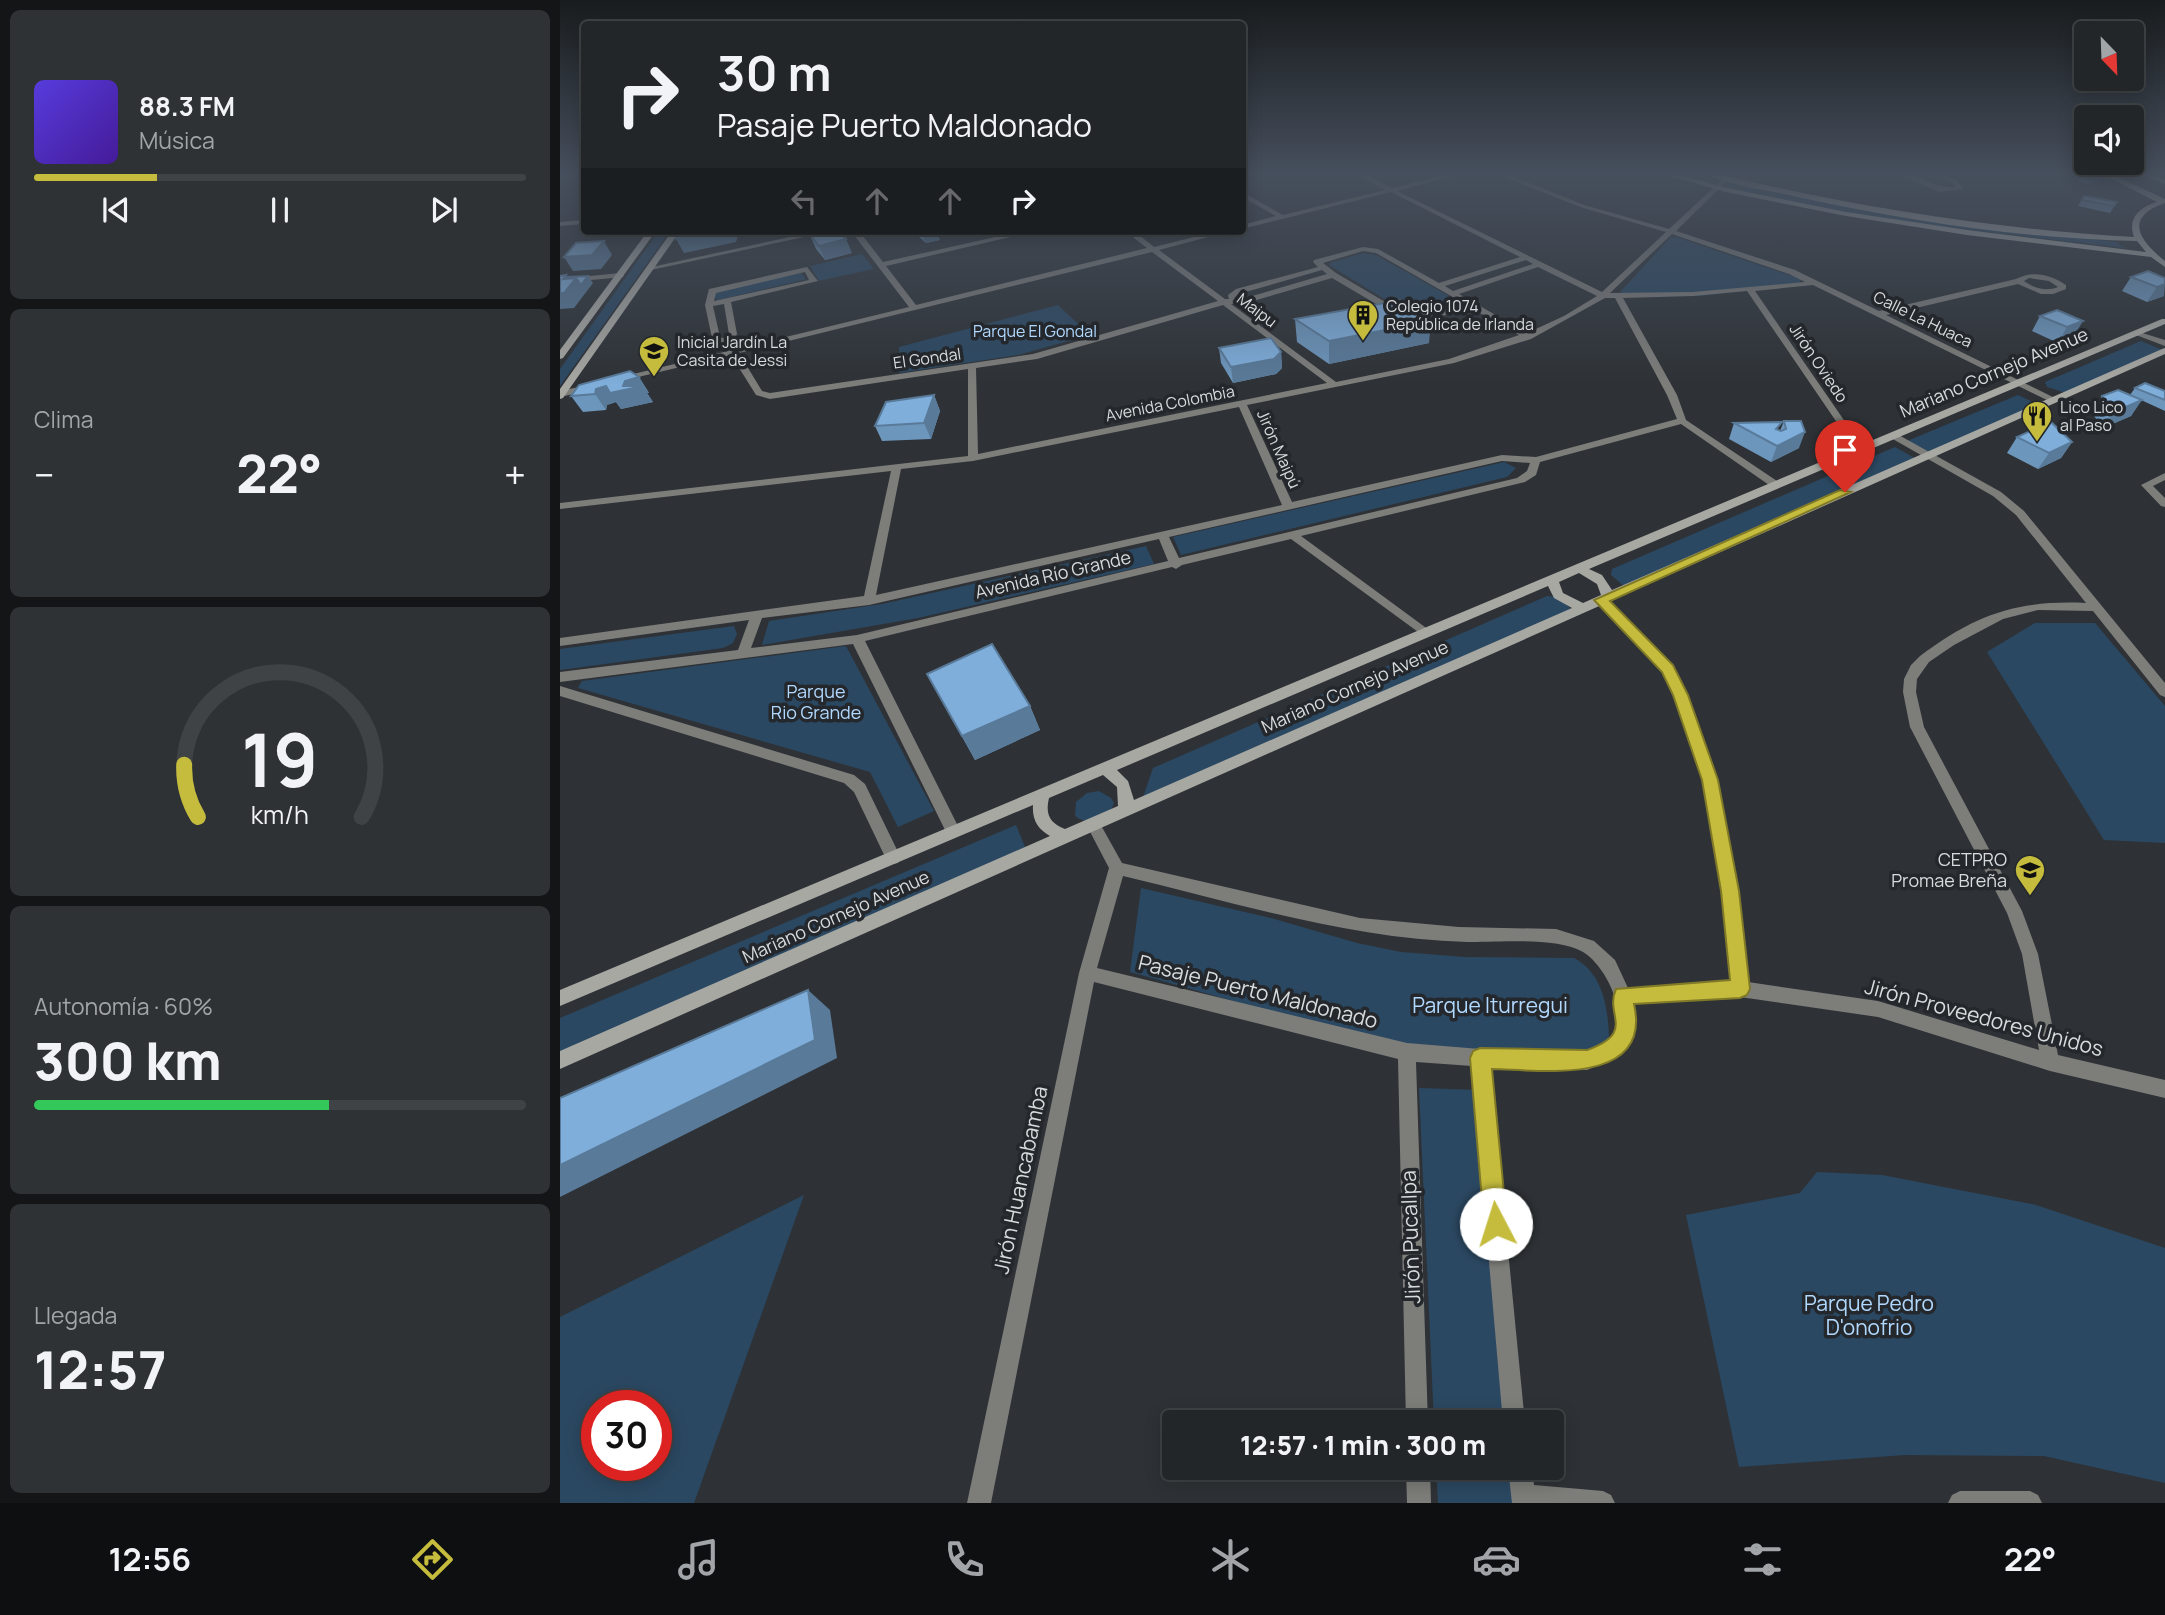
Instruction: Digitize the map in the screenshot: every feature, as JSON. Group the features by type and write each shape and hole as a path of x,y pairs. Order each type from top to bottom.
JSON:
{"main road":[{"path":"560,356 642,244"},
{"path":"561,395 667,244"},
{"path":"2062,244 2150,255"},
{"path":"2140,244 2150,255 2165,265"},
{"name":"Mariano Cornejo Avenue","path":"560,998 2165,321"},
{"name":"Mariano Cornejo Avenue","path":"560,1060 2165,351"},
{"path":"1577,569 1600,579 1606,588 1604,598"},
{"path":"1553,580 1553,588 1559,597 1584,607"},
{"path":"1103,769 1116,775 1125,784 1128,796 1125,810"},
{"path":"1043,794 1038,808 1040,821 1049,831 1066,836"}],"street":[{"path":"651,268 765,244"},
{"path":"865,244 915,309"},
{"path":"882,265 974,244"},
{"name":"Maipu","path":"1148,244 1335,386"},
{"path":"561,395 1174,244"},
{"path":"1498,244 1603,296 1750,290 1815,283"},
{"name":"Avenida Colombia","path":"560,506 973,458 1451,361 1528,337 1568,319 1603,296 1656,244"},
{"name":"Calle La Huaca","path":"1709,244 1815,283 2054,400"},
{"name":"El Gondal","path":"1224,302 1240,291 1321,268 1317,262 1320,260 1372,250 1440,285"},
{"path":"1440,285 1526,258"},
{"path":"1454,293 1539,264"},
{"path":"1321,268 1404,316 1483,310"},
{"path":"803,269 807,269 814,281 727,300 709,304 712,291 717,289 803,269"},
{"path":"560,281 620,275"},
{"name":"El Gondal","path":"709,304 716,338 728,343 759,393 771,396 1034,357 1224,302 1250,299 1332,275"},
{"path":"1878,314 2009,285 2024,276 2039,276 2058,282 2063,287 2051,292 2009,285"},
{"path":"2019,281 2027,287"},
{"path":"1440,285 1528,337"},
{"name":"Jirón Oviedo","path":"1750,290 1844,428 1868,447"},
{"path":"1618,297 1672,395 1682,421 1776,485"},
{"path":"727,300 733,334 728,343"},
{"path":"2139,333 2165,343"},
{"path":"972,368 973,458"},
{"name":"Jirón Maipú","path":"1242,404 1288,506"},
{"name":"Avenida Río Grande","path":"560,642 869,601 1502,458 1536,460 1682,421"},
{"path":"1894,436 1997,494 2020,513 2165,692"},
{"name":"Avenida Río Grande","path":"560,677 857,639 1295,537 1521,480 1531,473 1536,460"},
{"path":"869,601 896,469"},
{"path":"2165,476 2146,485 2165,504"},
{"path":"1163,535 1176,565"},
{"path":"1295,537 1425,634"},
{"path":"1604,598 1668,669 1685,707 1710,780 1730,891 1740,989"},
{"path":"2050,1062 2031,954 2014,911 1917,727 1908,703 1908,684 1915,666 1930,653 1998,615 2038,606 2095,607"},
{"path":"743,653 756,618"},
{"path":"857,639 953,832"},
{"path":"560,691 849,779 860,788 893,858"},
{"path":"1093,824 1117,868"},
{"name":"Jirón Huancabamba","path":"979,1503 1087,973 1117,868"},
{"name":"Pasaje Puerto Maldonado","path":"1087,973 1407,1052 1480,1058 1587,1061 1607,1053 1622,1039 1627,1018 1623,996 1609,965 1588,946 1556,936 1459,933 1360,925 1117,868"},
{"name":"Jirón Proveedores Unidos","path":"1623,996 1740,989 1878,1009 2050,1062 2165,1089"},
{"name":"Jirón Pucallpa","path":"1407,1052 1417,1410"},
{"path":"1480,1058 1513,1410"},
{"path":"1418,1480 1419,1503"},
{"path":"1521,1480 1523,1500 1603,1503"},
{"path":"1960,1503 2030,1503"}],"green space":[{"path":"650,244 661,244 560,386 560,369"},
{"path":"1664,244 1697,244 1801,279 1799,284 1700,296 1630,296 1620,292"},
{"path":"2092,244 2119,244 2125,248"},
{"path":"1363,253 1376,255 1467,306 1463,309 1407,313 1329,265"},
{"path":"862,254 874,269 819,281 810,266"},
{"path":"801,273 806,279 718,300 713,297 717,291"},
{"name":"Parque El Gondal","path":"1058,305 1090,335 1018,355 899,373 899,347"},
{"path":"2141,341 2165,351 2069,394 2047,387 2045,382"},
{"path":"2018,395 2044,407 1936,456 1907,441"},
{"path":"1895,447 1920,461 1624,586 1611,575 1612,569"},
{"path":"1504,462 1516,468 1507,477 1181,555 1173,537"},
{"path":"1146,546 1154,564 918,618 762,645 769,621 882,604"},
{"path":"1547,596 1558,597 1571,609 1139,809 1153,768"},
{"path":"2035,623 2095,623 2165,706 2165,843 2104,840 1987,652"},
{"path":"734,626 737,634 733,643 723,648 560,670 560,649"},
{"name":"Parque Rio Grande","path":"846,646 934,811 898,827 870,772 578,688 582,681"},
{"path":"1099,791 1114,803 1110,813 1097,820 1088,821 1075,816 1076,802 1087,793"},
{"path":"1016,825 1028,854 560,1059 560,1018"},
{"name":"Parque Iturregui","path":"1141,888 1401,952 1465,957 1574,958 1593,974 1599,984 1608,1020 1609,1045 1580,1051 1530,1054 1429,1047 1328,1027 1130,972"},
{"path":"1419,1088 1479,1090 1510,1410 1433,1410"},
{"name":"Parque Pedro D'onofrio","path":"1817,1172 1882,1175 2036,1205 2165,1248 2165,1483 2044,1456 1905,1455 1739,1467 1686,1215 1800,1193"},
{"path":"804,1195 694,1503 560,1503 560,1317"},
{"path":"1437,1480 1516,1480 1518,1503 1438,1503"}],"building":[{"path":"575,244 601,244 592,255 564,257"},
{"path":"2148,271 2165,278 2165,284 2157,287 2131,277"},
{"path":"566,275 563,279 576,278 564,293 560,293 560,276"},
{"path":"588,276 581,285 576,278 568,278 568,277"},
{"path":"1401,300 1431,321 1329,341 1295,319"},
{"path":"2057,310 2083,321 2067,327 2040,316"},
{"path":"1271,338 1281,352 1274,359 1231,367 1219,348"},
{"path":"630,371 639,377 625,381 623,386 643,386 610,393 606,386 596,389 595,394 571,396 579,385"},
{"path":"2145,383 2165,391 2165,400 2135,388"},
{"path":"2118,390 2142,400 2114,412 2102,396"},
{"path":"934,395 924,423 875,426 886,402"},
{"path":"1784,421 1801,421 1805,432 1777,446 1734,423 1782,422 1776,429 1781,431 1786,429"},
{"path":"2051,422 2072,442 2049,453 2017,437"},
{"path":"992,644 1030,706 962,736 927,674"},
{"path":"808,990 815,1040 560,1165 560,1098"}],"place":[{"name":"Colegio 1074 República de Irlanda","path":"1363,342"},
{"name":"Inicial Jardín La Casita de Jessi","path":"654,378"},
{"name":"Lico Lico al Paso","path":"2037,443"},
{"name":"CETPRO Promae Breña","path":"2030,897"}],"route":[{"path":"1496,1224 1480,1058 1587,1061 1607,1053 1622,1039 1627,1018 1623,996 1740,989 1730,891 1710,780 1680,695 1668,669 1601,600 1845,492"}]}
